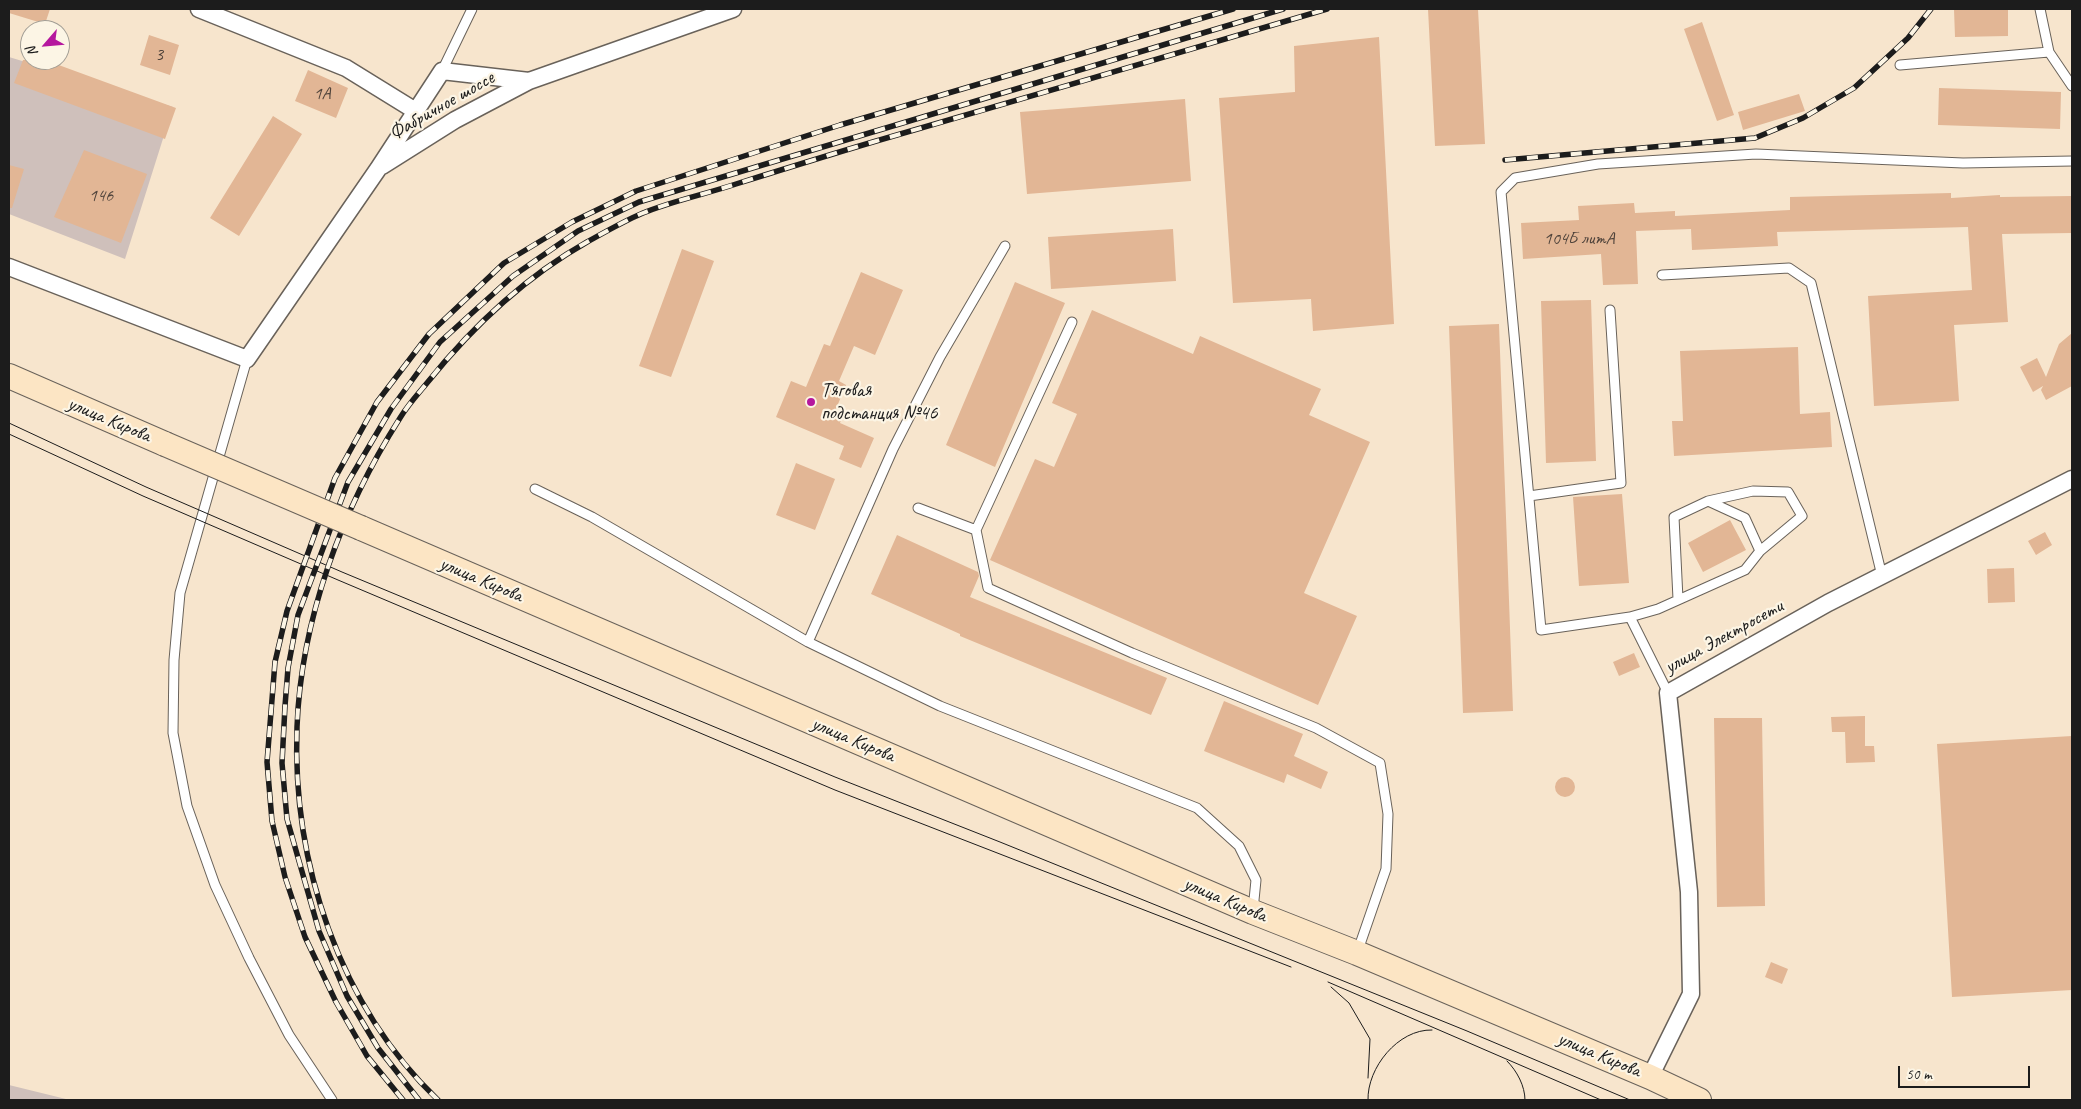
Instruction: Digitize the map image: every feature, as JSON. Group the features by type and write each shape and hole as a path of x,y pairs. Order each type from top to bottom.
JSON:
{"main road":[{"name":"улица Кирова","path":"9,376 1253,912 1357,953 1650,1077 1699,1100"}],"street":[{"path":"199,9 346,68 414,110"},
{"name":"Фабричное шоссе","path":"378,169 455,120 529,81 733,9"},
{"path":"9,267 247,359 378,169 414,110 442,71"},
{"name":"Фабричное шоссе","path":"442,71 529,81"},
{"name":"улица Электросети","path":"1650,1077 1691,994 1689,892 1668,693 1828,603 2072,479"}],"lane":[{"path":"442,71 472,9"},
{"path":"2040,9 2049,52 2072,86"},
{"path":"1900,66 2049,52"},
{"path":"1678,600 1674,517 1708,501 1753,491 1788,492 1802,516 1760,552 1745,570 1678,600 1630,617 1541,630 1501,192 1515,178 1598,164 1756,154 1963,163 2072,161"},
{"path":"808,642 893,449 940,356 1005,246"},
{"path":"1662,275 1789,268 1811,283 1882,576"},
{"path":"1529,496 1621,483 1610,310"},
{"path":"1072,322 976,530 988,588 1132,653 1316,728 1380,763 1388,814 1386,869 1357,953"},
{"path":"247,359 180,593 174,660 172,733 187,806 215,885 249,958 289,1035 332,1100"},
{"path":"535,489 592,517 808,642 940,706 1197,808 1239,846 1256,880 1253,912"},
{"path":"1708,501 1745,518 1760,552"},
{"path":"918,508 976,530"},
{"path":"1630,617 1668,693"}],"shaded area":[{"path":"9,57 20,60 20,70 52,70 173,107 125,259 9,214"},
{"path":"9,1085 70,1100 9,1100"}],"building":[{"path":"9,9 50,9 46,20 32,20 9,13"},
{"path":"1428,9 1478,9 1485,144 1435,146"},
{"path":"1954,9 2008,9 2008,36 1955,37"},
{"path":"1702,22 1734,115 1717,121 1684,29"},
{"path":"149,35 179,45 170,75 140,65"},
{"path":"1379,37 1394,324 1313,331 1311,299 1233,303 1219,98 1295,92 1294,46"},
{"path":"20,68 20,70 70,69 176,108 165,139 14,83"},
{"path":"308,70 348,88 336,118 295,101"},
{"path":"1939,88 2061,92 2060,129 1938,125"},
{"path":"1799,94 1805,111 1743,130 1738,112"},
{"path":"1185,99 1191,181 1027,194 1020,112"},
{"path":"273,116 302,134 239,236 210,218"},
{"path":"84,150 147,174 121,243 54,217"},
{"path":"9,165 24,169 12,208 9,208"},
{"path":"1951,193 1951,198 2000,195 2000,197 2072,196 2072,233 2002,234 2008,322 1954,325 1959,401 1874,406 1868,296 1972,290 1968,227 1777,232 1778,246 1692,250 1691,229 1636,231 1638,284 1603,285 1601,254 1523,259 1521,223 1579,220 1578,206 1634,203 1635,213 1675,211 1675,216 1790,210 1790,197"},
{"path":"1173,229 1176,281 1051,289 1048,237"},
{"path":"682,249 714,261 671,377 639,366"},
{"path":"861,272 903,290 875,355 854,346 839,381 846,385 833,416 841,420 840,423 874,438 861,468 839,459 844,446 776,417 791,381 806,387 824,344 830,346"},
{"path":"1015,282 1065,303 995,467 946,445"},
{"path":"1591,300 1596,461 1546,463 1541,301"},
{"path":"1092,310 1193,354 1200,336 1321,389 1309,415 1370,442 1304,593 1357,616 1318,705 990,560 1035,459 1054,467 1077,414 1052,403"},
{"path":"1499,324 1513,711 1463,713 1449,326"},
{"path":"2072,333 2072,386 2046,400 2041,390 2043,386 2033,392 2020,367 2037,358 2046,377 2059,344"},
{"path":"1798,347 1800,414 1830,412 1832,447 1674,456 1672,421 1683,421 1680,351"},
{"path":"796,463 835,479 815,530 776,515"},
{"path":"1622,494 1629,583 1579,586 1573,497"},
{"path":"1730,520 1746,550 1703,572 1688,543"},
{"path":"2045,532 2052,545 2036,555 2028,541"},
{"path":"897,535 978,572 979,576 970,597 1167,678 1151,715 960,636 960,634 871,594"},
{"path":"2014,568 2015,602 1988,603 1987,569"},
{"path":"1634,653 1640,667 1619,676 1613,662"},
{"path":"1224,701 1303,734 1294,756 1328,772 1321,789 1287,774 1284,783 1204,751"},
{"path":"1865,716 1865,746 1874,746 1875,762 1846,763 1845,732 1832,732 1831,717"},
{"path":"1714,718 1762,718 1765,906 1717,907"},
{"path":"2072,736 2072,990 1952,997 1937,744"},
{"path":"1565,777 1572,780 1575,787 1572,794 1565,797 1558,794 1555,787 1558,780"},
{"path":"1771,962 1788,969 1782,984 1765,977"}],"tram line":[{"path":"9,423 146,487 342,572 835,777 1467,1031 1630,1100"},
{"path":"9,434 143,496 835,790 1291,967"},
{"path":"1328,982 1601,1100"},
{"path":"1331,987 1349,1003 1370,1039 1368,1078"},
{"path":"1368,1100 1373,1075 1387,1053 1408,1036 1419,1031 1432,1030"},
{"path":"1507,1061 1520,1079 1524,1089 1525,1100"}],"railway":[{"path":"403,1100 367,1056 336,1002 305,937 285,877 272,821 267,762 275,662 287,611 335,478 377,402 429,334 504,263 572,222 636,191 840,125 1233,9"},
{"path":"419,1100 378,1048 347,996 319,931 287,819 282,763 288,668 298,615 348,482 391,409 440,342 513,276 578,231 639,202 1283,9"},
{"path":"438,1100 403,1062 373,1021 349,976 328,929 313,880 303,829 298,778 297,727 300,686 316,606 328,566 360,489 379,453 413,400 462,342 521,287 587,242 643,213 851,148 1327,9"},
{"path":"1505,160 1755,138 1803,118 1854,88 1908,38 1931,9"}],"place":[{"name":"Тяговая подстанция №46","path":"811,402"}]}
